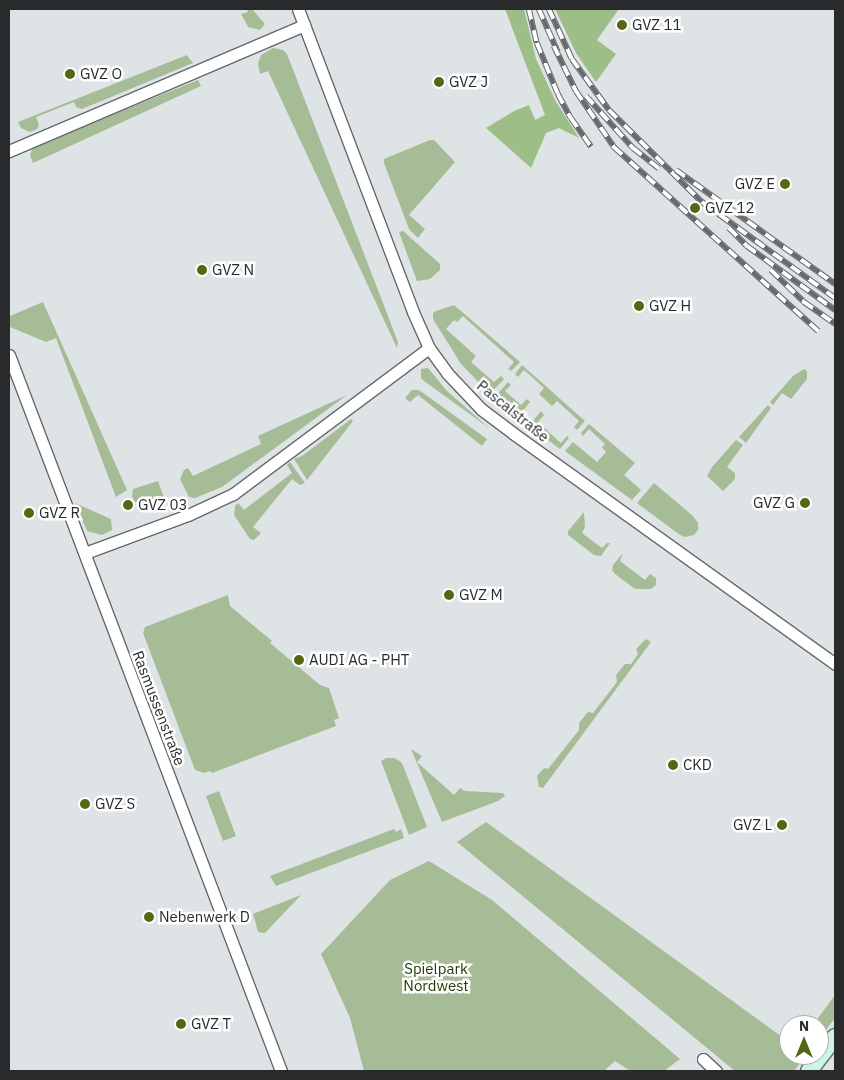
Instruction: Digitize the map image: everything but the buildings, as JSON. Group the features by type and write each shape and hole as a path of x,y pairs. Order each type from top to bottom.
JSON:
{"street":[{"name":"Pascalstraße","path":"298,9 412,312 429,348 447,373 481,408 835,664"},
{"path":"9,151 304,25"},
{"path":"85,554 188,515 233,494 429,348"},
{"name":"Rasmussenstraße","path":"9,355 281,1071"},
{"path":"809,1071 835,1037"},
{"path":"703,1059 716,1071"}],"green space":[{"path":"247,9 252,9 265,24 260,30 248,27 241,14 248,12"},
{"path":"505,9 524,9 536,59 555,100 579,138 559,128 546,133 531,168 486,128 514,111 529,105 535,120 545,115"},
{"path":"555,9 619,9 597,40 616,54 596,82 576,53"},
{"path":"273,48 283,50 287,54 398,342 397,348 268,71 260,74 258,64 261,55"},
{"path":"187,55 193,63 82,109 76,107 74,102 36,117 39,125 37,129 30,132 21,128 18,122"},
{"path":"198,80 201,86 33,163 30,155 33,147"},
{"path":"434,140 455,162 409,215 425,229 418,238 409,229 384,159"},
{"path":"403,231 440,264 440,270 430,279 417,281 399,232"},
{"path":"43,302 127,490 116,497 56,338 46,342 10,327 10,316"},
{"path":"454,305 520,362 511,371 508,369 514,362 463,316 457,322 454,320 446,329 476,356 471,362 494,382 501,376 504,379 490,394 461,364 433,319 433,313 436,311"},
{"path":"522,365 585,421 577,430 574,427 579,421 557,401 552,406 539,394 544,388 524,370 518,377 515,374"},
{"path":"428,368 447,391 489,428 424,381 421,378 421,369"},
{"path":"804,369 807,371 807,379 791,399 782,393 773,405 770,402 793,376"},
{"path":"508,382 511,385 505,391 521,405 527,399 530,402 517,418 494,398"},
{"path":"412,390 419,390 487,439 482,446 418,395 410,402 405,398"},
{"path":"347,395 222,487 195,498 189,497 180,479 184,470 188,468 193,476 261,444 258,436"},
{"path":"768,405 771,408 746,443 739,437"},
{"path":"541,411 544,415 538,422 561,443 567,436 569,438 560,449 529,426"},
{"path":"351,419 353,421 307,480 294,459 302,456"},
{"path":"589,424 635,463 624,475 641,490 632,500 565,451 573,442 597,462 606,452 602,447 605,444 589,429 583,436 581,433"},
{"path":"736,440 743,445 727,467 735,473 735,479 723,491 707,476 712,467"},
{"path":"290,462 305,483 300,485 292,479 253,527 261,533 254,540 250,539 234,515 235,506 238,503 244,510 292,473 287,465"},
{"path":"158,481 164,498 149,503 135,502 132,496 133,489"},
{"path":"654,483 693,516 698,523 698,530 694,535 685,537 680,535 637,503"},
{"path":"75,503 111,519 112,530 102,535 87,531"},
{"path":"584,512 585,527 582,533 602,548 607,543 610,543 601,556 594,555 568,535 568,531"},
{"path":"623,553 620,561 645,580 650,574 656,578 656,585 651,589 635,589 615,574 612,570 613,565"},
{"path":"228,595 230,606 272,641 270,643 320,685 329,688 339,718 334,720 336,726 212,773 210,771 204,773 195,770 143,633 145,627"},
{"path":"646,639 651,642 543,788 539,787 537,776 544,768 548,769 579,730 579,723 588,712 593,713 617,682 616,675 625,664 631,664 638,654 636,649"},
{"path":"411,749 422,756 417,762 454,795 460,788 465,791 503,793 505,796 498,801 442,822"},
{"path":"386,758 395,758 402,763 427,827 409,835 381,761"},
{"path":"219,791 236,836 223,841 206,796"},
{"path":"486,822 779,1035 779,1065 798,1065 794,1071 735,1071 457,842"},
{"path":"394,829 396,832 401,829 404,838 276,886 270,876"},
{"name":"Spielpark Nordwest","path":"429,861 492,900 680,1059 664,1071 630,1071 615,1061 604,1071 364,1071 350,1018 321,954 390,880"},
{"path":"301,895 265,933 258,932 253,914"},
{"path":"835,995 835,1018 829,1026 829,1015 820,1015"}],"railway":[{"path":"529,9 537,43 558,94 571,118 591,147"},
{"path":"539,9 558,52"},
{"path":"549,9 572,59 609,110 702,202 835,298"},
{"path":"554,46 576,91 614,147 818,331"},
{"path":"586,96 633,148 659,168"},
{"path":"676,170 835,284"},
{"path":"729,228 747,246 835,310"},
{"path":"771,270 804,302 835,324"}],"place":[{"name":"GVZ 11","path":"622,25"},
{"name":"GVZ O","path":"70,74"},
{"name":"GVZ J","path":"439,82"},
{"name":"GVZ E","path":"785,184"},
{"name":"GVZ 12","path":"695,208"},
{"name":"GVZ N","path":"202,270"},
{"name":"GVZ H","path":"639,306"},
{"name":"GVZ G","path":"805,503"},
{"name":"GVZ 03","path":"128,505"},
{"name":"GVZ R","path":"29,513"},
{"name":"GVZ M","path":"449,595"},
{"name":"AUDI AG - PHT","path":"299,660"},
{"name":"CKD","path":"673,765"},
{"name":"GVZ S","path":"85,804"},
{"name":"GVZ L","path":"782,825"},
{"name":"Nebenwerk D","path":"149,917"},
{"name":"GVZ T","path":"181,1024"}]}
